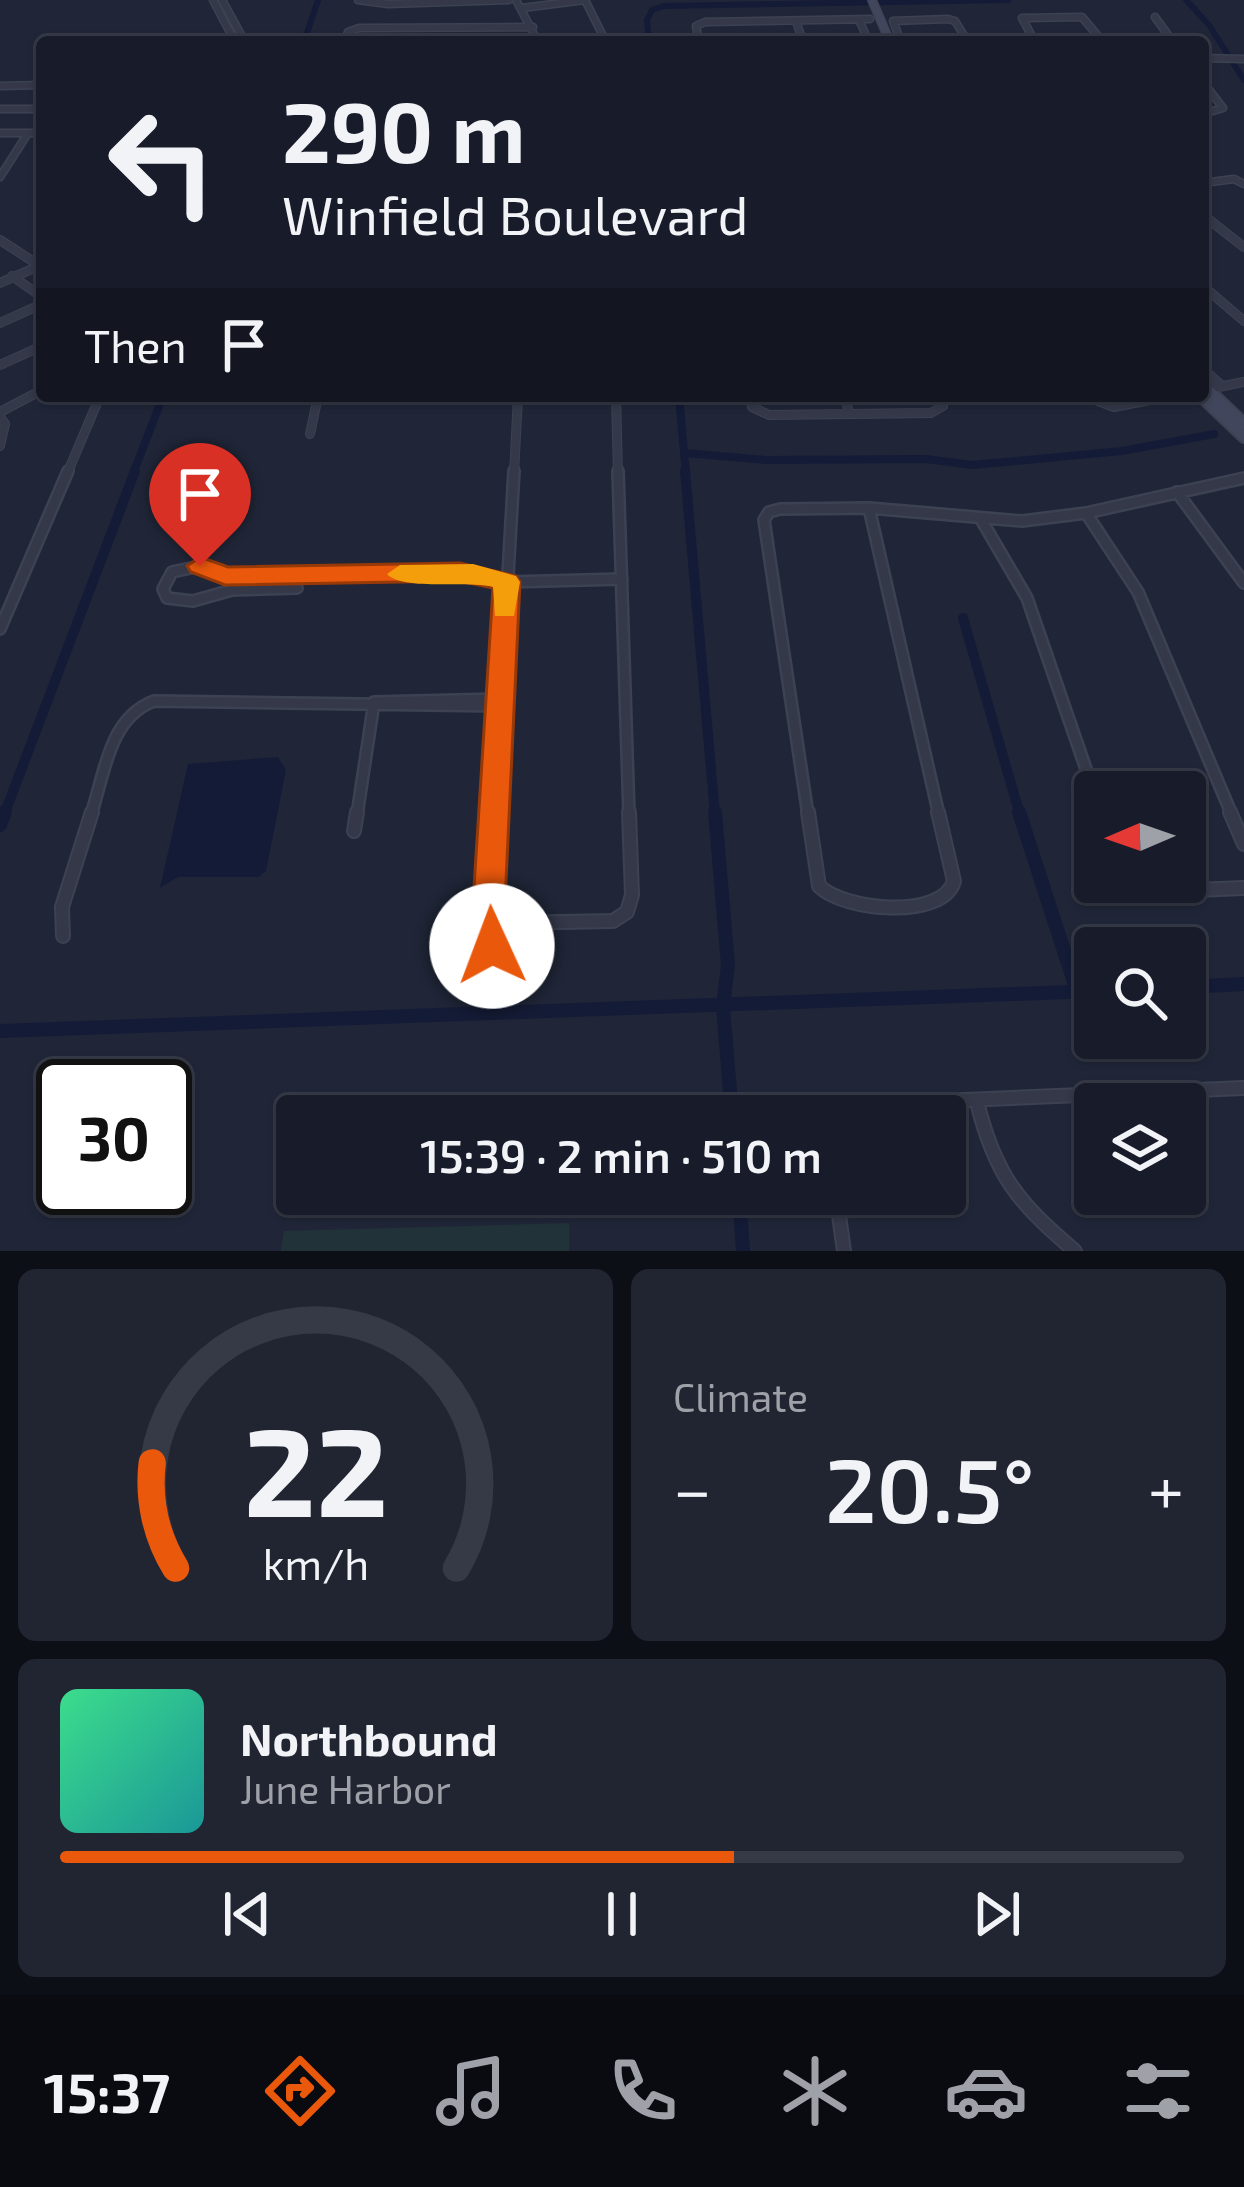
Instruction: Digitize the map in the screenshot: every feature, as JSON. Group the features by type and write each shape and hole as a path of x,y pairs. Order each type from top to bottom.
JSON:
{"main road":[{"path":"868,3 878,36"},
{"path":"868,3 887,36"},
{"path":"1209,391 1244,424"},
{"path":"1209,392 1244,437"}],"street":[{"path":"213,0 232,36"},
{"path":"222,0 243,36"},
{"path":"358,1 512,0 522,8 536,36"},
{"path":"522,8 585,0 603,36"},
{"path":"1155,16 1170,36"},
{"path":"1032,36 1022,18 1082,17 1098,36"},
{"path":"699,36 699,24 871,19"},
{"path":"899,36 892,22 897,20 953,19 964,36"},
{"path":"859,20 866,36"},
{"path":"796,21 801,36"},
{"path":"225,24 235,22"},
{"path":"348,36 352,29 533,27"},
{"path":"1209,58 1240,59"},
{"path":"0,86 36,85"},
{"path":"1209,90 1223,108 1209,113"},
{"path":"0,109 36,109"},
{"path":"0,177 28,133"},
{"path":"0,134 36,133"},
{"path":"1209,182 1234,179 1244,184"},
{"path":"1209,220 1244,248"},
{"path":"0,240 36,262"},
{"path":"5,278 36,266"},
{"path":"5,278 36,296"},
{"path":"1209,291 1244,321"},
{"path":"0,322 36,303"},
{"path":"0,364 36,349"},
{"path":"1209,389 1244,382"},
{"path":"0,446 4,424 0,414 36,394"},
{"path":"0,629 97,402"},
{"path":"310,434 317,402"},
{"path":"490,973 493,919 489,903 518,402"},
{"path":"493,919 614,921 627,912 632,896 616,402"},
{"path":"753,402 758,413 849,414 940,411 939,402"},
{"path":"846,402 849,414"},
{"path":"1093,402 1101,408 1136,402"},
{"path":"869,508 954,881 941,901 847,905 829,900 819,886 764,520 769,512 869,508 910,509 982,521 1086,513 1244,478"},
{"path":"1177,492 1244,583"},
{"path":"1086,513 1138,592 1244,844"},
{"path":"982,521 1028,598 1087,771"},
{"path":"297,588 232,590 182,602 164,596 163,589 172,572 200,566 225,576 460,572 507,582 622,579"},
{"path":"63,936 62,907 121,722 133,709 154,701 499,702"},
{"path":"355,831 374,702"},
{"path":"1206,890 1244,888"},
{"path":"966,1102 1244,1088"},
{"path":"977,1102 991,1161 1015,1201 1075,1251"},
{"path":"839,1215 844,1251"}],"shaded area":[{"path":"569,1223 569,1251 281,1251 284,1231"}],"water":[{"path":"278,757 286,770 266,871 258,877 178,877 160,888 188,764"}],"waterway":[{"path":"306,36 318,0"},
{"path":"648,36 647,20 652,10 664,6 1008,0"},
{"path":"1186,0 1209,25 1244,80"},
{"path":"133,474 161,402"},
{"path":"680,402 684,453"},
{"path":"684,453 766,460 926,459 972,465 1122,451 1214,434"},
{"path":"684,453 686,474"},
{"path":"4,815 135,471"},
{"path":"685,471 715,815"},
{"path":"963,618 1020,815"},
{"path":"0,825 5,812"},
{"path":"715,812 728,965 723,1005"},
{"path":"1019,812 1074,982"},
{"path":"1206,986 1244,984"},
{"path":"723,1005 1074,992"},
{"path":"0,1031 723,1005"},
{"path":"723,1005 730,1095"},
{"path":"740,1215 743,1251"}],"slow traffic":[{"path":"400,574 460,572 507,582 505,609"}],"route":[{"path":"200,566 225,576 460,572 507,582 489,903 492,946"}]}
